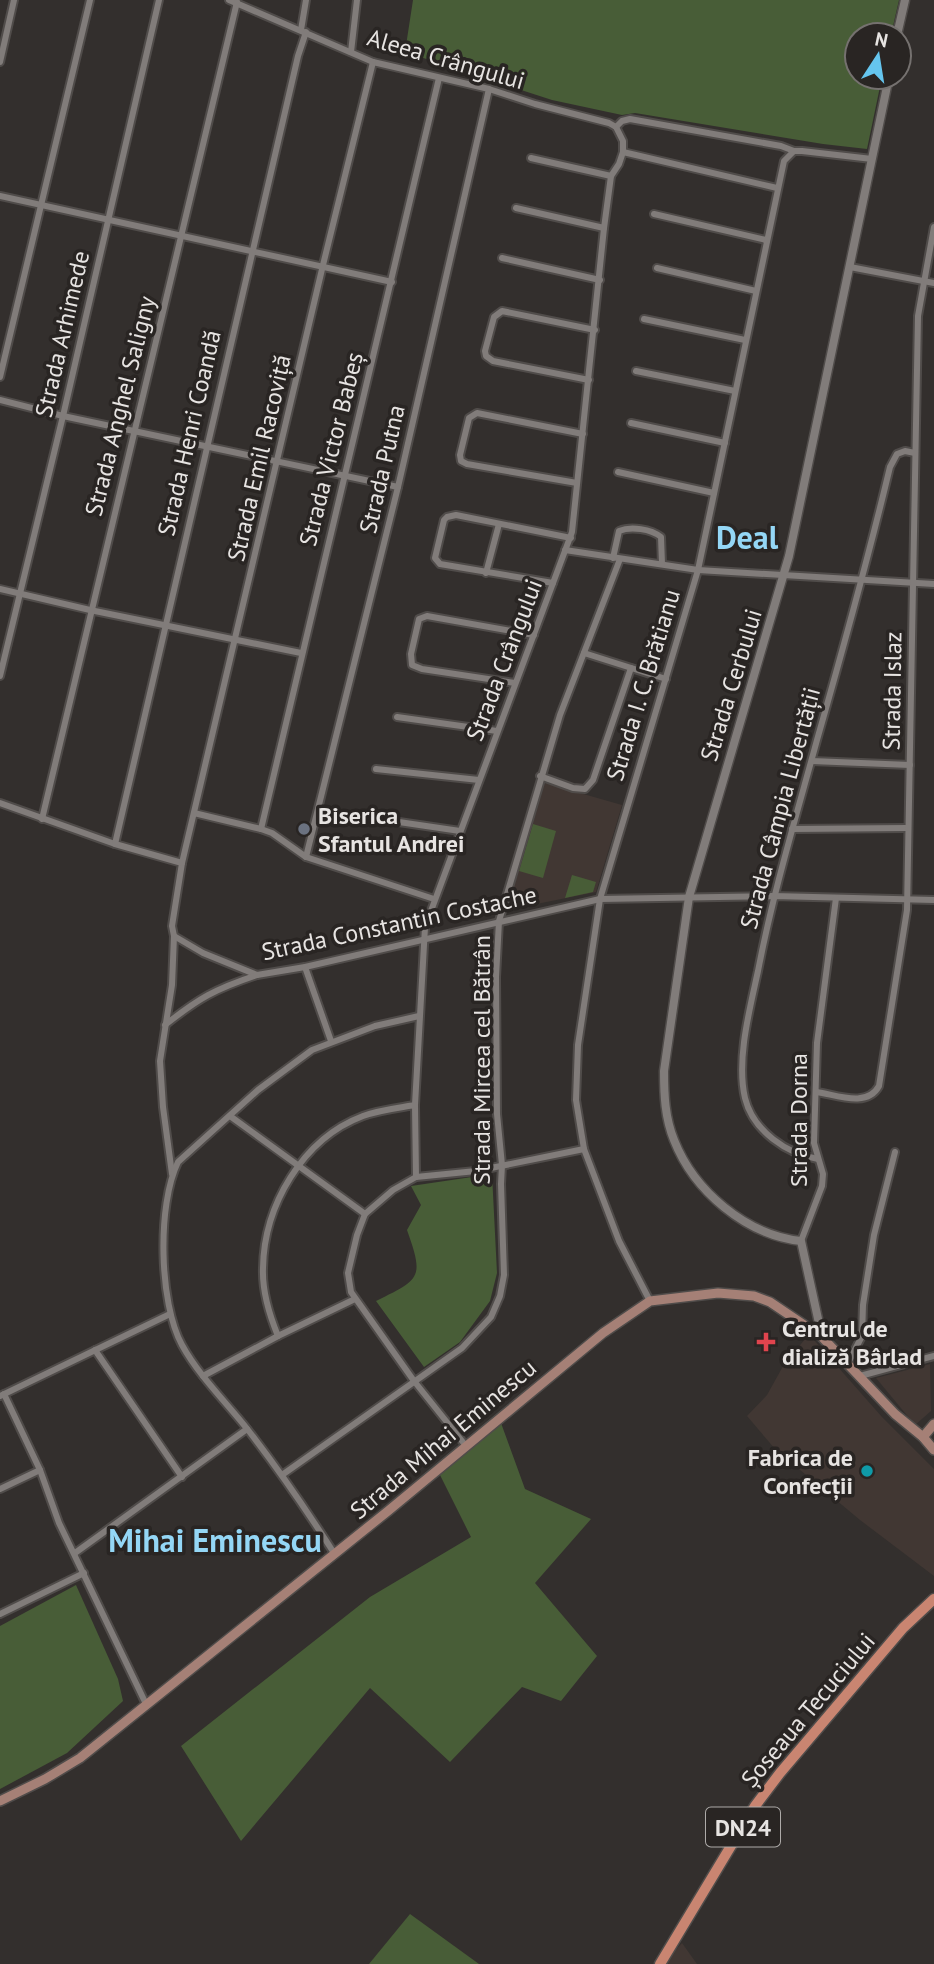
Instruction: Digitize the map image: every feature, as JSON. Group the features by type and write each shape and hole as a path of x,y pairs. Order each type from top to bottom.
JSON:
{"main road":[{"name":"Strada Mihai Eminescu","path":"0,1801 80,1758 603,1333 650,1301 718,1293 754,1296 788,1312 822,1337 895,1414 934,1450"},
{"path":"923,1437 934,1424"},
{"name":"Șoseaua Tecuciului","path":"660,1964 755,1807 780,1773 903,1628 934,1599"}],"street":[{"path":"0,62 14,0"},
{"path":"0,377 90,0"},
{"name":"Strada Arhimede","path":"0,676 159,0"},
{"name":"Aleea Crângului","path":"229,0 373,62 489,89 609,122 616,127"},
{"name":"Strada Henri Coandă","path":"115,844 298,56 306,0"},
{"path":"351,52 357,0"},
{"path":"900,21 905,0"},
{"name":"Strada Anghel Saligny","path":"43,819 90,610 237,2"},
{"name":"Strada Emil Racoviță","path":"182,863 373,62"},
{"name":"Strada Victor Babeș","path":"261,829 439,78"},
{"name":"Strada Putna","path":"306,857 398,487 489,89"},
{"name":"Strada Cerbului","path":"801,1241 783,1239 749,1224 719,1203 689,1167 673,1138 664,1100 664,1071 689,897 784,576 886,91"},
{"path":"777,187 623,152 623,141 616,127 622,121 630,119 781,146 794,151 872,159"},
{"name":"Strada I. C. Brătianu","path":"650,1301 619,1241 584,1149 577,1114 577,1054 600,899 698,570 777,187 784,161 794,151"},
{"name":"Strada Crângului","path":"416,1177 415,1105 427,919 571,538 611,176 623,152"},
{"path":"530,158 611,176"},
{"path":"0,196 392,282"},
{"path":"516,208 604,228"},
{"path":"654,214 766,240"},
{"name":"Strada Islaz","path":"817,1092 865,1099 874,1094 879,1086 906,900 918,316 934,227"},
{"path":"502,258 600,280"},
{"path":"850,267 934,283"},
{"path":"657,268 755,291"},
{"path":"589,380 493,361 485,352 494,317 502,311 595,330"},
{"path":"644,319 745,340"},
{"path":"636,371 735,391"},
{"path":"0,400 63,416 398,487"},
{"path":"577,483 467,464 461,461 460,455 469,418 477,413 583,434"},
{"path":"631,423 724,443"},
{"name":"Strada Câmpia Libertății","path":"818,1159 801,1156 773,1140 759,1124 745,1099 744,1056 748,1023 773,896 862,580 890,467 897,454 905,451 915,453"},
{"path":"618,472 713,493"},
{"path":"553,583 437,562 436,554 444,520 456,515 571,538"},
{"path":"486,573 499,524"},
{"name":"Strada Mircea cel Bătrân","path":"282,1475 462,1348 491,1317 500,1296 504,1275 502,1165 497,1114 496,977 499,921 540,776 617,558 619,531 632,528 661,537 662,565"},
{"path":"565,550 698,570 934,584"},
{"path":"0,589 302,653"},
{"path":"515,683 412,665 411,654 417,624 422,617 427,616 534,635"},
{"path":"584,653 666,679"},
{"path":"540,776 573,788 585,789 589,786 631,668"},
{"path":"397,717 496,731"},
{"path":"811,761 910,765"},
{"path":"376,769 479,780"},
{"path":"0,803 115,844 182,863 172,926 172,985 164,1026 161,1073 172,1174"},
{"path":"194,813 261,829 272,833 306,857 434,899"},
{"path":"365,817 460,831"},
{"path":"792,829 907,828"},
{"name":"Strada Constantin Costache","path":"174,936 203,953 257,975 305,967 600,899 773,896 934,900"},
{"name":"Strada Dorna","path":"801,1241 822,1186 822,1174 814,1143 817,1043 836,898"},
{"path":"305,967 331,1041"},
{"path":"164,1026 202,996 257,975"},
{"path":"334,1553 282,1475 203,1376 183,1346 170,1314 163,1243 165,1212 172,1174 178,1162 286,1068 312,1049 331,1041 375,1026 419,1016"},
{"path":"278,1336 265,1294 264,1252 268,1229 283,1189 308,1153 328,1137 362,1116 415,1105"},
{"path":"230,1116 365,1214"},
{"path":"466,1446 414,1381 355,1299 348,1283 357,1235 365,1214 393,1190 416,1177 476,1171 584,1149"},
{"path":"848,1363 862,1336 863,1305 874,1235 895,1153"},
{"path":"801,1241 822,1337"},
{"path":"203,1376 355,1299"},
{"path":"146,1704 52,1507 40,1470 2,1395 170,1314"},
{"path":"95,1350 182,1477"},
{"path":"860,1376 934,1356"},
{"path":"75,1553 247,1429"},
{"path":"0,1489 40,1470"},
{"path":"0,1614 84,1573"}],"shaded area":[{"path":"545,783 622,805 596,892 507,910"},
{"path":"805,1339 815,1341 882,1417 934,1469 934,1576 860,1520 775,1449 747,1416 767,1395 782,1368"},
{"path":"930,1364 931,1411 915,1425 876,1378"},
{"path":"682,1943 697,1964 663,1964"}],"green space":[{"path":"413,0 899,0 894,21 843,21 843,91 879,91 867,149 635,113 622,115 552,100 405,52"},
{"path":"533,824 556,831 543,878 519,871"},
{"path":"572,875 596,882 593,892 565,898"},
{"path":"492,1174 497,1273 490,1301 460,1342 424,1367 376,1301 410,1282 415,1275 416,1258 407,1230 421,1205 411,1186"},
{"path":"501,1423 525,1489 591,1519 535,1583 597,1656 561,1701 522,1687 450,1762 370,1688 241,1841 181,1746 370,1597 471,1537 438,1471"},
{"path":"76,1585 118,1679 123,1701 67,1753 0,1789 0,1626"},
{"path":"410,1914 479,1964 369,1964"}],"place":[{"name":"Biserica Sfantul Andrei","path":"304,829"},
{"name":"Centrul de dializă Bârlad","path":"766,1342"},
{"name":"Fabrica de Confecții","path":"867,1471"}],"district":[{"name":"Deal","path":"747,537"},
{"name":"Mihai Eminescu","path":"215,1540"}]}
